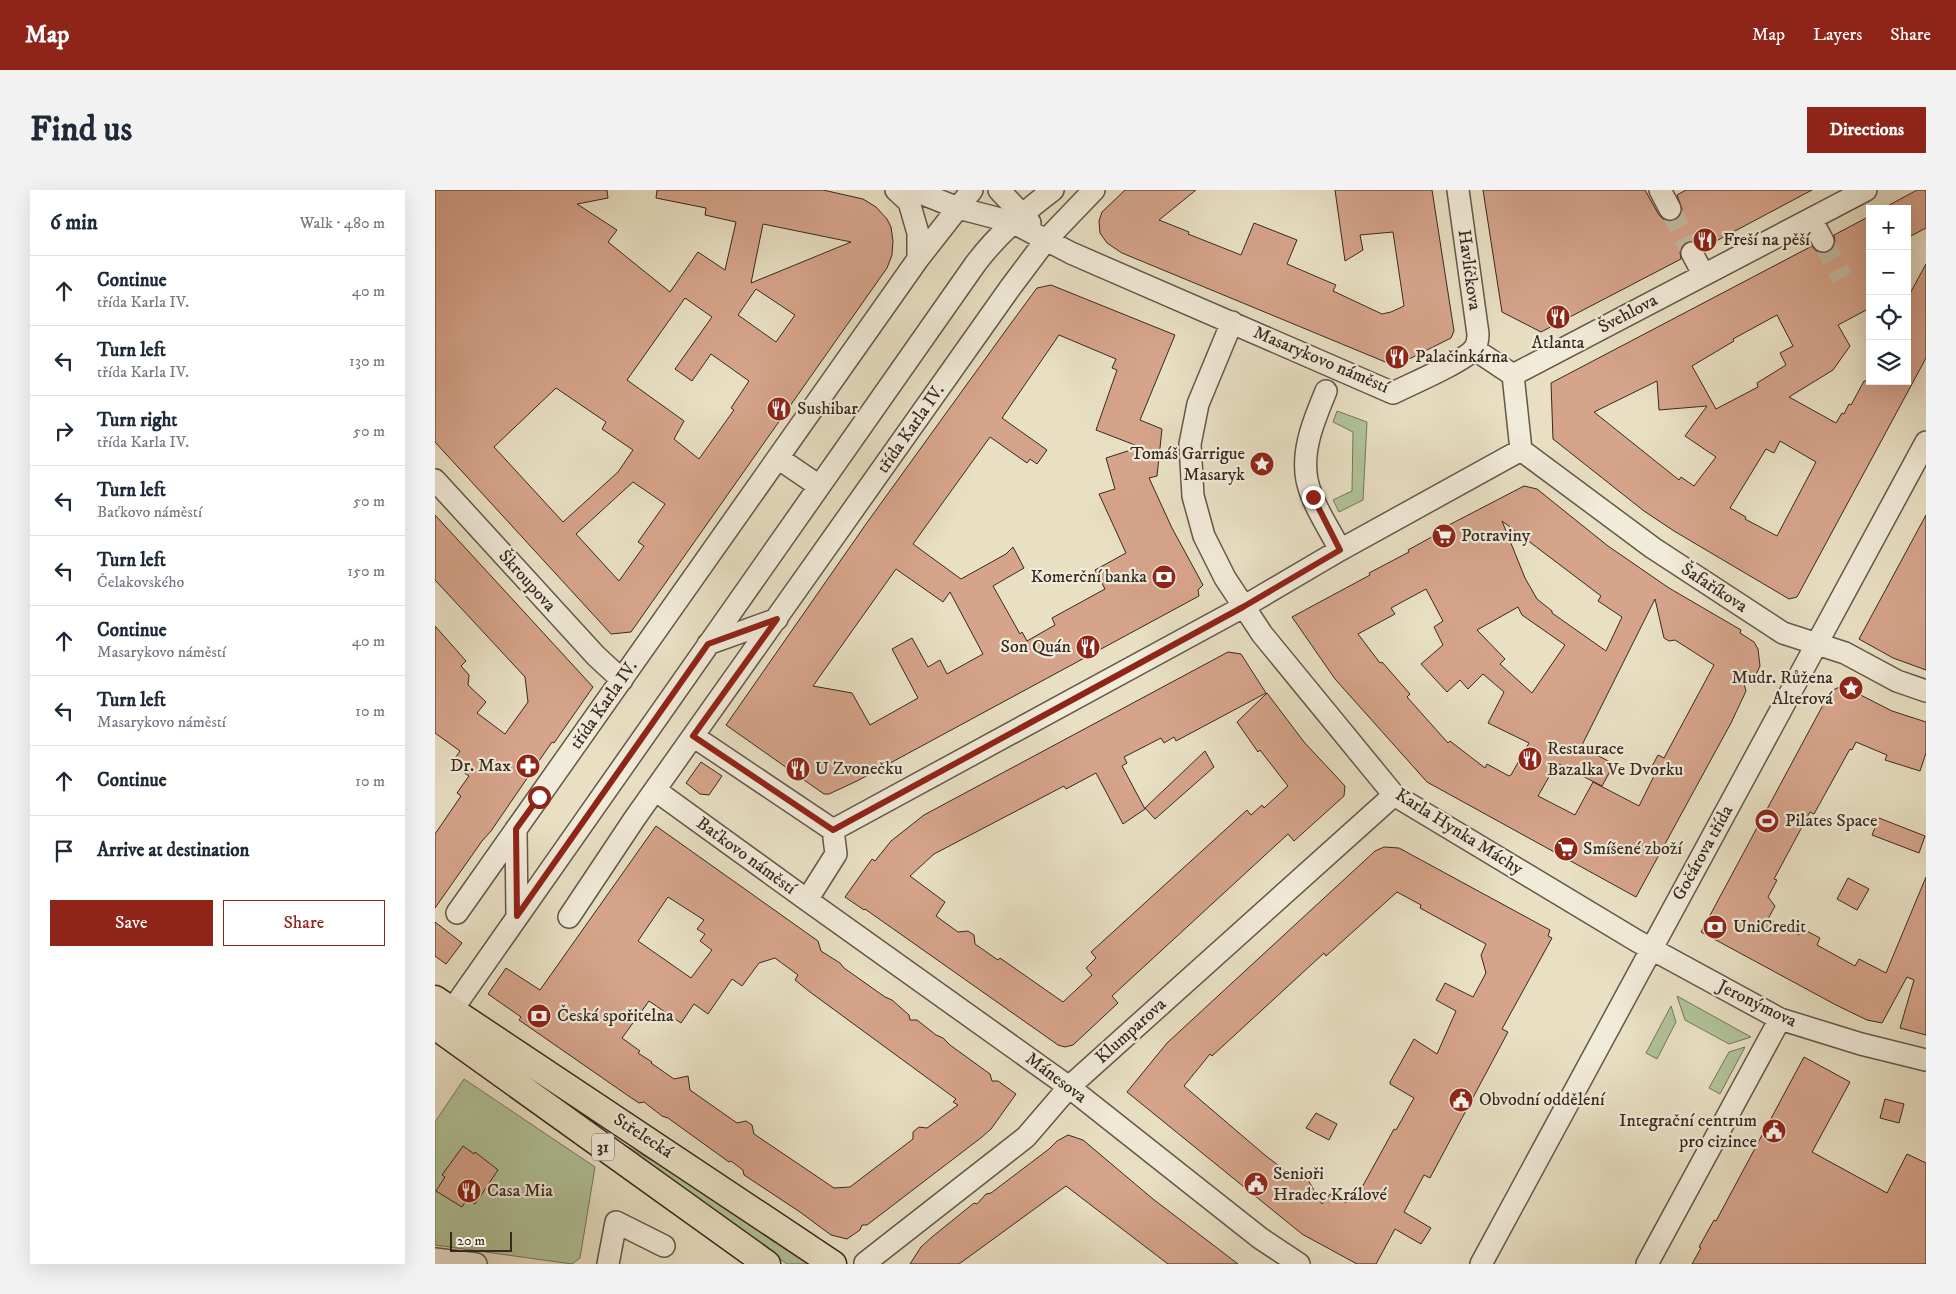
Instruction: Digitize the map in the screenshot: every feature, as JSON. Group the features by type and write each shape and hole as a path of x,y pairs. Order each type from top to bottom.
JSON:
{"main road":[{"name":"Střelecká","path":"439,1020 767,1264"},
{"name":"Střelecká","path":"439,1020 670,1154 833,1264"}],"street":[{"path":"896,190 909,202 918,233 918,259"},
{"path":"913,190 958,208 1017,218"},
{"name":"třída Karla IV.","path":"457,913 918,259 972,190"},
{"path":"999,190 1017,218"},
{"path":"439,1020 517,916 976,263 991,243 1017,218 1053,190"},
{"name":"třída Karla IV.","path":"569,917 655,790 1045,240 1094,190"},
{"name":"Havlíčkova","path":"1458,190 1478,334 1474,349"},
{"path":"1659,190 1670,209"},
{"name":"Švehlova","path":"1513,375 1866,190"},
{"name":"Masarykovo náměstí","path":"1017,218 1045,240 1393,393 1462,358 1474,349"},
{"path":"1811,219 1823,241"},
{"path":"1692,253 1703,274"},
{"name":"Masarykovo náměstí","path":"1232,322 1198,404 1190,444 1193,496 1204,536 1225,578 1243,607"},
{"path":"693,736 833,830 1243,607 1340,550 1521,450 1513,375 1474,349"},
{"path":"1326,391 1307,446 1305,463 1307,480 1313,497 1340,550"},
{"name":"Gočárova třída","path":"1481,1264 1926,442"},
{"name":"Šafaříkova","path":"1521,450 1653,548 1783,634 1845,654 1897,680 1926,691"},
{"path":"778,458 819,486"},
{"name":"Škroupova","path":"435,480 596,656 622,680"},
{"name":"Karla Hynka Máchy","path":"1243,607 1262,634 1394,794 1651,949"},
{"path":"708,644 777,619"},
{"name":"Baťkovo náměstí","path":"655,790 807,900 836,854 833,830"},
{"name":"Klumparova","path":"865,1263 1026,1137 1069,1087 1394,794"},
{"path":"516,829 517,916"},
{"name":"Mánesova","path":"807,900 1069,1087 1260,1238 1299,1264"},
{"name":"Jeronýmova","path":"1651,949 1780,1019 1861,1044 1926,1060"},
{"path":"1647,1264 1780,1019"},
{"path":"608,1264 616,1222 664,1246"},
{"path":"435,1259 476,1264"}],"green space":[{"path":"1337,411 1367,422 1363,500 1339,512 1333,500 1352,491 1353,432 1333,422"},
{"path":"1677,996 1751,1037 1729,1044 1685,1020"},
{"path":"1671,1006 1676,1022 1657,1059 1646,1053"},
{"path":"1745,1047 1720,1094 1709,1088 1729,1052"},
{"path":"464,1079 595,1167 580,1258 572,1264 435,1245 435,1122"},
{"path":"616,1140 690,1182 812,1264 787,1264 615,1143"}],"building":[{"path":"435,190 607,190 608,198 577,204 617,230 608,242 670,292 698,252 725,270 736,222 705,215 706,208 656,198 657,190 823,190 863,199 876,207 887,219 891,227 892,255 887,268 631,632 611,634 435,442","holes":["763,224 851,242 751,283","756,289 795,315 776,342 738,315","685,298 712,317 675,369 692,381 711,354 749,381 731,408 734,410 699,459 674,439 684,421 627,380","556,388 606,422 602,429 633,450 618,472 563,522 494,447","633,482 665,504 638,542 644,546 619,581 576,534"]},
{"path":"1125,190 1196,190 1159,220 1241,255 1254,223 1297,240 1287,264 1336,285 1333,291 1382,314 1404,306 1393,232 1360,235 1363,250 1345,261 1335,190 1432,190 1454,331 1451,338 1395,366 1122,253 1107,243 1100,233 1099,221 1102,212"},
{"path":"1483,190 1645,190 1659,215 1664,220 1670,221 1676,220 1681,215 1682,209 1677,195 1686,190 1812,190 1703,248 1698,242 1686,242 1680,252 1681,259 1541,332 1502,312"},
{"path":"1917,190 1926,190 1926,228 1911,236 1911,205 1889,205"},
{"path":"1866,218 1866,310 1838,325 1850,346 1833,370 1789,397 1836,423 1842,413 1844,414 1849,404 1851,405 1864,381 1866,381 1866,385 1911,385 1911,292 1926,264 1926,358 1797,597 1789,599 1674,531 1644,511 1553,439 1551,383 1812,246 1817,252 1829,252 1834,247 1834,235","holes":["1777,315 1793,346 1780,353 1786,365 1757,383 1758,387 1716,409 1692,366 1734,341 1733,339","1657,381 1659,410 1707,406 1685,436 1716,457 1694,486 1681,477 1679,480 1594,412","1780,441 1816,462 1777,536 1745,519 1746,517 1730,508 1766,449 1774,453"]},
{"path":"1051,285 1175,335 1140,420 1162,429 1157,476 1149,478 1172,528 1203,585 1198,590 1199,596 857,781 829,794 824,794 726,725 866,524 1037,288","holes":["1059,335 1116,359 1112,368 1117,370 1096,430 1140,447 1106,458 1115,489 1099,494 1126,553 1095,570 1105,589 1052,618 1055,625 1027,641 1022,632 1020,634 993,586 1024,568 1013,547 1006,554 961,579 913,544 990,437 1027,463 1030,459 1037,464 1047,450 1002,418","896,569 943,602 950,592 983,654 947,674 940,660 928,667 912,638 892,649 918,698 870,725 852,693 813,686"]},
{"path":"1524,486 1537,489 1608,546 1669,588 1741,630 1740,633 1754,642 1758,649 1760,666 1753,681 1744,684 1746,691 1731,723 1636,897 1427,782 1335,679 1292,617 1370,575 1369,573 1409,552 1408,550 1448,528 1447,526","holes":["1502,521 1601,596 1598,601 1622,617 1606,651 1552,613 1537,599 1525,578","1426,589 1443,621 1434,627 1443,645 1421,664 1447,692 1460,680 1468,689 1483,674 1504,692 1488,723 1529,743 1511,775 1509,776 1487,764 1485,768 1450,741 1448,743 1407,697 1410,694 1382,662 1380,663 1358,634 1395,614 1391,608","1655,599 1664,638 1669,641 1675,640 1714,665 1664,758 1658,755 1649,772 1654,776 1639,806 1593,782 1575,815 1538,796 1557,763 1602,786 1614,764 1581,747","1518,607 1522,615 1565,645 1532,693 1500,664 1505,659 1477,630"]},
{"path":"435,515 593,687 435,908 435,834 461,796 457,793 469,776 451,764 460,751 435,733 435,626 466,661 461,666 469,675 468,685 486,702 477,713 505,734 528,702 525,677 435,580"},
{"path":"1926,515 1926,670 1893,658 1859,639"},
{"path":"1228,652 1241,654 1266,693 1176,741 1174,737 1164,743 1161,738 1124,757 1127,763 1122,766 1145,809 1123,824 1096,773 1066,789 1064,786 934,854 910,876 945,902 936,916 958,932 968,931 974,935 975,944 998,960 1000,958 1063,1002 1092,975 1086,968 1096,958 1091,952 1247,810 1251,815 1262,805 1264,808 1288,786 1260,750 1258,752 1237,722 1267,693 1304,742 1345,786 1344,796 1294,841 1288,834 1112,996 1118,1003 1073,1045 1065,1047 1058,1045 865,909 845,897 872,859 875,861 891,841 924,815"},
{"path":"1845,687 1892,711 1926,722 1926,753 1920,771 1885,760 1887,755 1856,742 1852,750 1850,749 1814,814 1810,812 1774,879 1777,880 1768,897 1775,906 1768,919 1799,935 1803,929 1820,938 1817,945 1855,966 1859,959 1886,973 1926,877 1926,1035 1900,1028 1914,980 1907,977 1882,1023 1867,1020 1701,932 1830,692 1837,688"},
{"path":"1205,751 1214,767 1155,819 1145,808"},
{"path":"701,762 722,776 709,795 700,794 686,783"},
{"path":"1879,818 1925,836 1919,853 1872,835"},
{"path":"656,826 818,941 821,951 885,997 892,1000 909,1015 910,1020 917,1020 936,1035 943,1038 990,1074 992,1081 998,1081 1016,1094 991,1129 982,1137 867,1225 862,1225 860,1230 847,1239 831,1235 744,1175 743,1170 731,1161 729,1162 644,1102 639,1103 519,1020 521,1017 488,994 506,968 540,990","holes":["668,897 704,920 697,929 705,934 700,941 712,950 691,978 638,941","775,958 798,975 795,980 956,1099 953,1102 958,1105 927,1128 919,1127 913,1132 913,1139 850,1187 834,1188 754,1134 752,1125 746,1121 737,1123 690,1090 688,1076 674,1079 638,1053 640,1051 622,1038 649,1001 681,1023 694,1004 708,1014 732,979 742,986 759,963"]},
{"path":"1384,847 1399,848 1550,930 1548,936 1552,938 1502,1029 1508,1032 1430,1178 1424,1175 1404,1212 1431,1228 1421,1244 1395,1229 1376,1264 1357,1264 1302,1234 1127,1092 1167,1043 1375,851","holes":["1397,892 1421,905 1420,908 1486,944 1481,955 1486,973 1473,997 1445,983 1436,1000 1456,1011 1437,1054 1414,1039 1390,1082 1390,1084 1414,1098 1396,1130 1394,1129 1355,1200 1349,1197 1346,1203 1330,1194 1322,1204 1308,1180 1299,1181 1266,1156 1184,1086 1210,1054 1212,1056 1324,953 1326,956"]},
{"path":"1848,878 1869,889 1857,910 1837,899"},
{"path":"435,922 462,943 446,964 435,956"},
{"path":"1804,1057 1850,1082 1812,1152 1887,1193 1907,1154 1926,1163 1926,1264 1692,1264 1701,1248 1699,1247 1714,1220 1716,1221"},
{"path":"1885,1099 1904,1104 1899,1123 1880,1118"},
{"path":"1316,1113 1337,1124 1329,1140 1306,1128"},
{"path":"1068,1135 1083,1140 1153,1199 1238,1264 1168,1264 1066,1186 959,1264 910,1264 921,1247 932,1237 974,1203 977,1204 986,1194 991,1193 1057,1141"},
{"path":"463,1146 474,1154 475,1152 498,1170 475,1204 467,1199 462,1207 436,1191 445,1177 442,1175"}],"tunnel":[{"path":"1670,209 1692,253"},
{"path":"1823,241 1842,278"}],"place":[{"name":"Freší na pěší","path":"1705,240"},
{"name":"Atlanta","path":"1558,317"},
{"name":"Palačinkárna","path":"1397,357"},
{"name":"Sushibar","path":"779,409"},
{"name":"Tomáš Garrigue Masaryk","path":"1262,464"},
{"name":"Potraviny","path":"1444,536"},
{"name":"Komerční banka","path":"1164,577"},
{"name":"Son Quán","path":"1088,647"},
{"name":"Mudr. Růžena Alterová","path":"1851,688"},
{"name":"Restaurace Bazalka Ve Dvorku","path":"1530,759"},
{"name":"Dr. Max","path":"528,766"},
{"name":"U Zvonečku","path":"798,769"},
{"name":"Pilates Space","path":"1767,821"},
{"name":"Smíšené zboží","path":"1566,849"},
{"name":"UniCredit","path":"1715,927"},
{"name":"Česká spořitelna","path":"539,1016"},
{"name":"Obvodní oddělení","path":"1461,1100"},
{"name":"Integrační centrum pro cizince","path":"1774,1131"},
{"name":"Senioři Hradec Králové","path":"1256,1184"},
{"name":"Casa Mia","path":"469,1191"}],"route":[{"path":"539,797 516,829 517,916 708,644 777,619 693,736 833,830 1243,607 1340,550 1313,497"}]}
